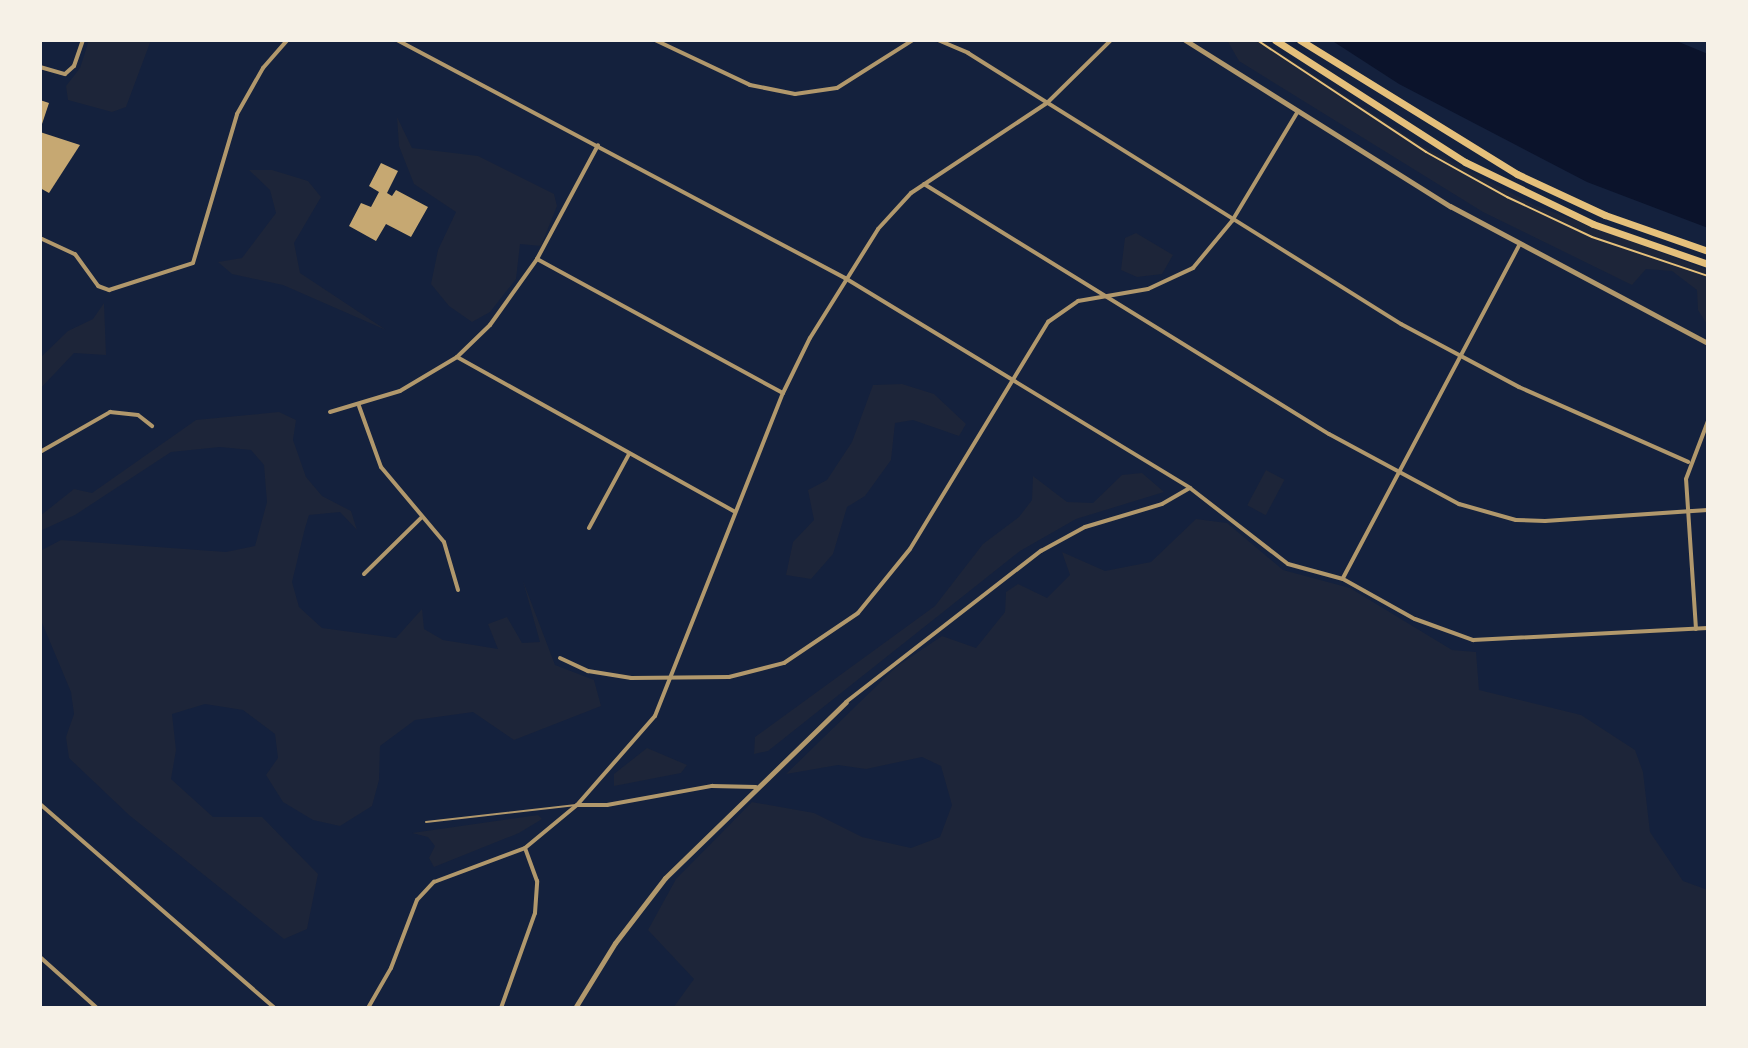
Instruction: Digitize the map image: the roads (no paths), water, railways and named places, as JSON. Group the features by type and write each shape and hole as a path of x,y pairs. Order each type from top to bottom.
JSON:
{"main road":[{"path":"1275,40 1465,162 1593,224 1708,264"},
{"path":"1300,40 1517,174 1605,215 1708,251"}],"street":[{"path":"40,67 65,74 83,40"},
{"path":"40,238 75,254 103,289 129,286 193,263 237,114 263,68 287,40"},
{"path":"397,40 845,278 1190,488 1288,564 1343,579 1415,619 1473,640 1708,628"},
{"path":"655,40 750,85 795,94 837,88 913,40"},
{"path":"938,40 1047,103 1232,221 1460,357 1606,429 1688,462"},
{"path":"368,1008 428,886 525,848 577,805 647,728 669,681 783,393 845,278 888,216 924,184 1047,103 1111,40"},
{"path":"1185,40 1520,244 1708,343"},
{"path":"560,658 597,673 669,681 762,671 811,647 858,613 910,549 1010,379 1055,315 1078,301 1148,289 1186,273 1232,221 1298,111"},
{"path":"330,412 359,406 400,391 457,357 490,325 537,259 598,145"},
{"path":"924,184 1329,434 1459,504 1516,520 1708,510"},
{"path":"1343,579 1520,244"},
{"path":"537,259 783,393"},
{"path":"457,357 734,511"},
{"path":"359,406 381,467 444,542 458,590"},
{"path":"40,452 110,412 138,415 152,426"},
{"path":"1696,629 1687,511 1688,462 1708,421"},
{"path":"589,528 629,454"},
{"path":"575,1008 615,943 665,878 846,702 1052,544 1190,488"},
{"path":"364,574 421,518"},
{"path":"577,805 607,805 712,786 756,787"},
{"path":"40,804 275,1008"},
{"path":"501,1008 535,913 537,881 525,848"},
{"path":"40,957 97,1008"}],"lane":[{"path":"426,822 577,805"}]}
